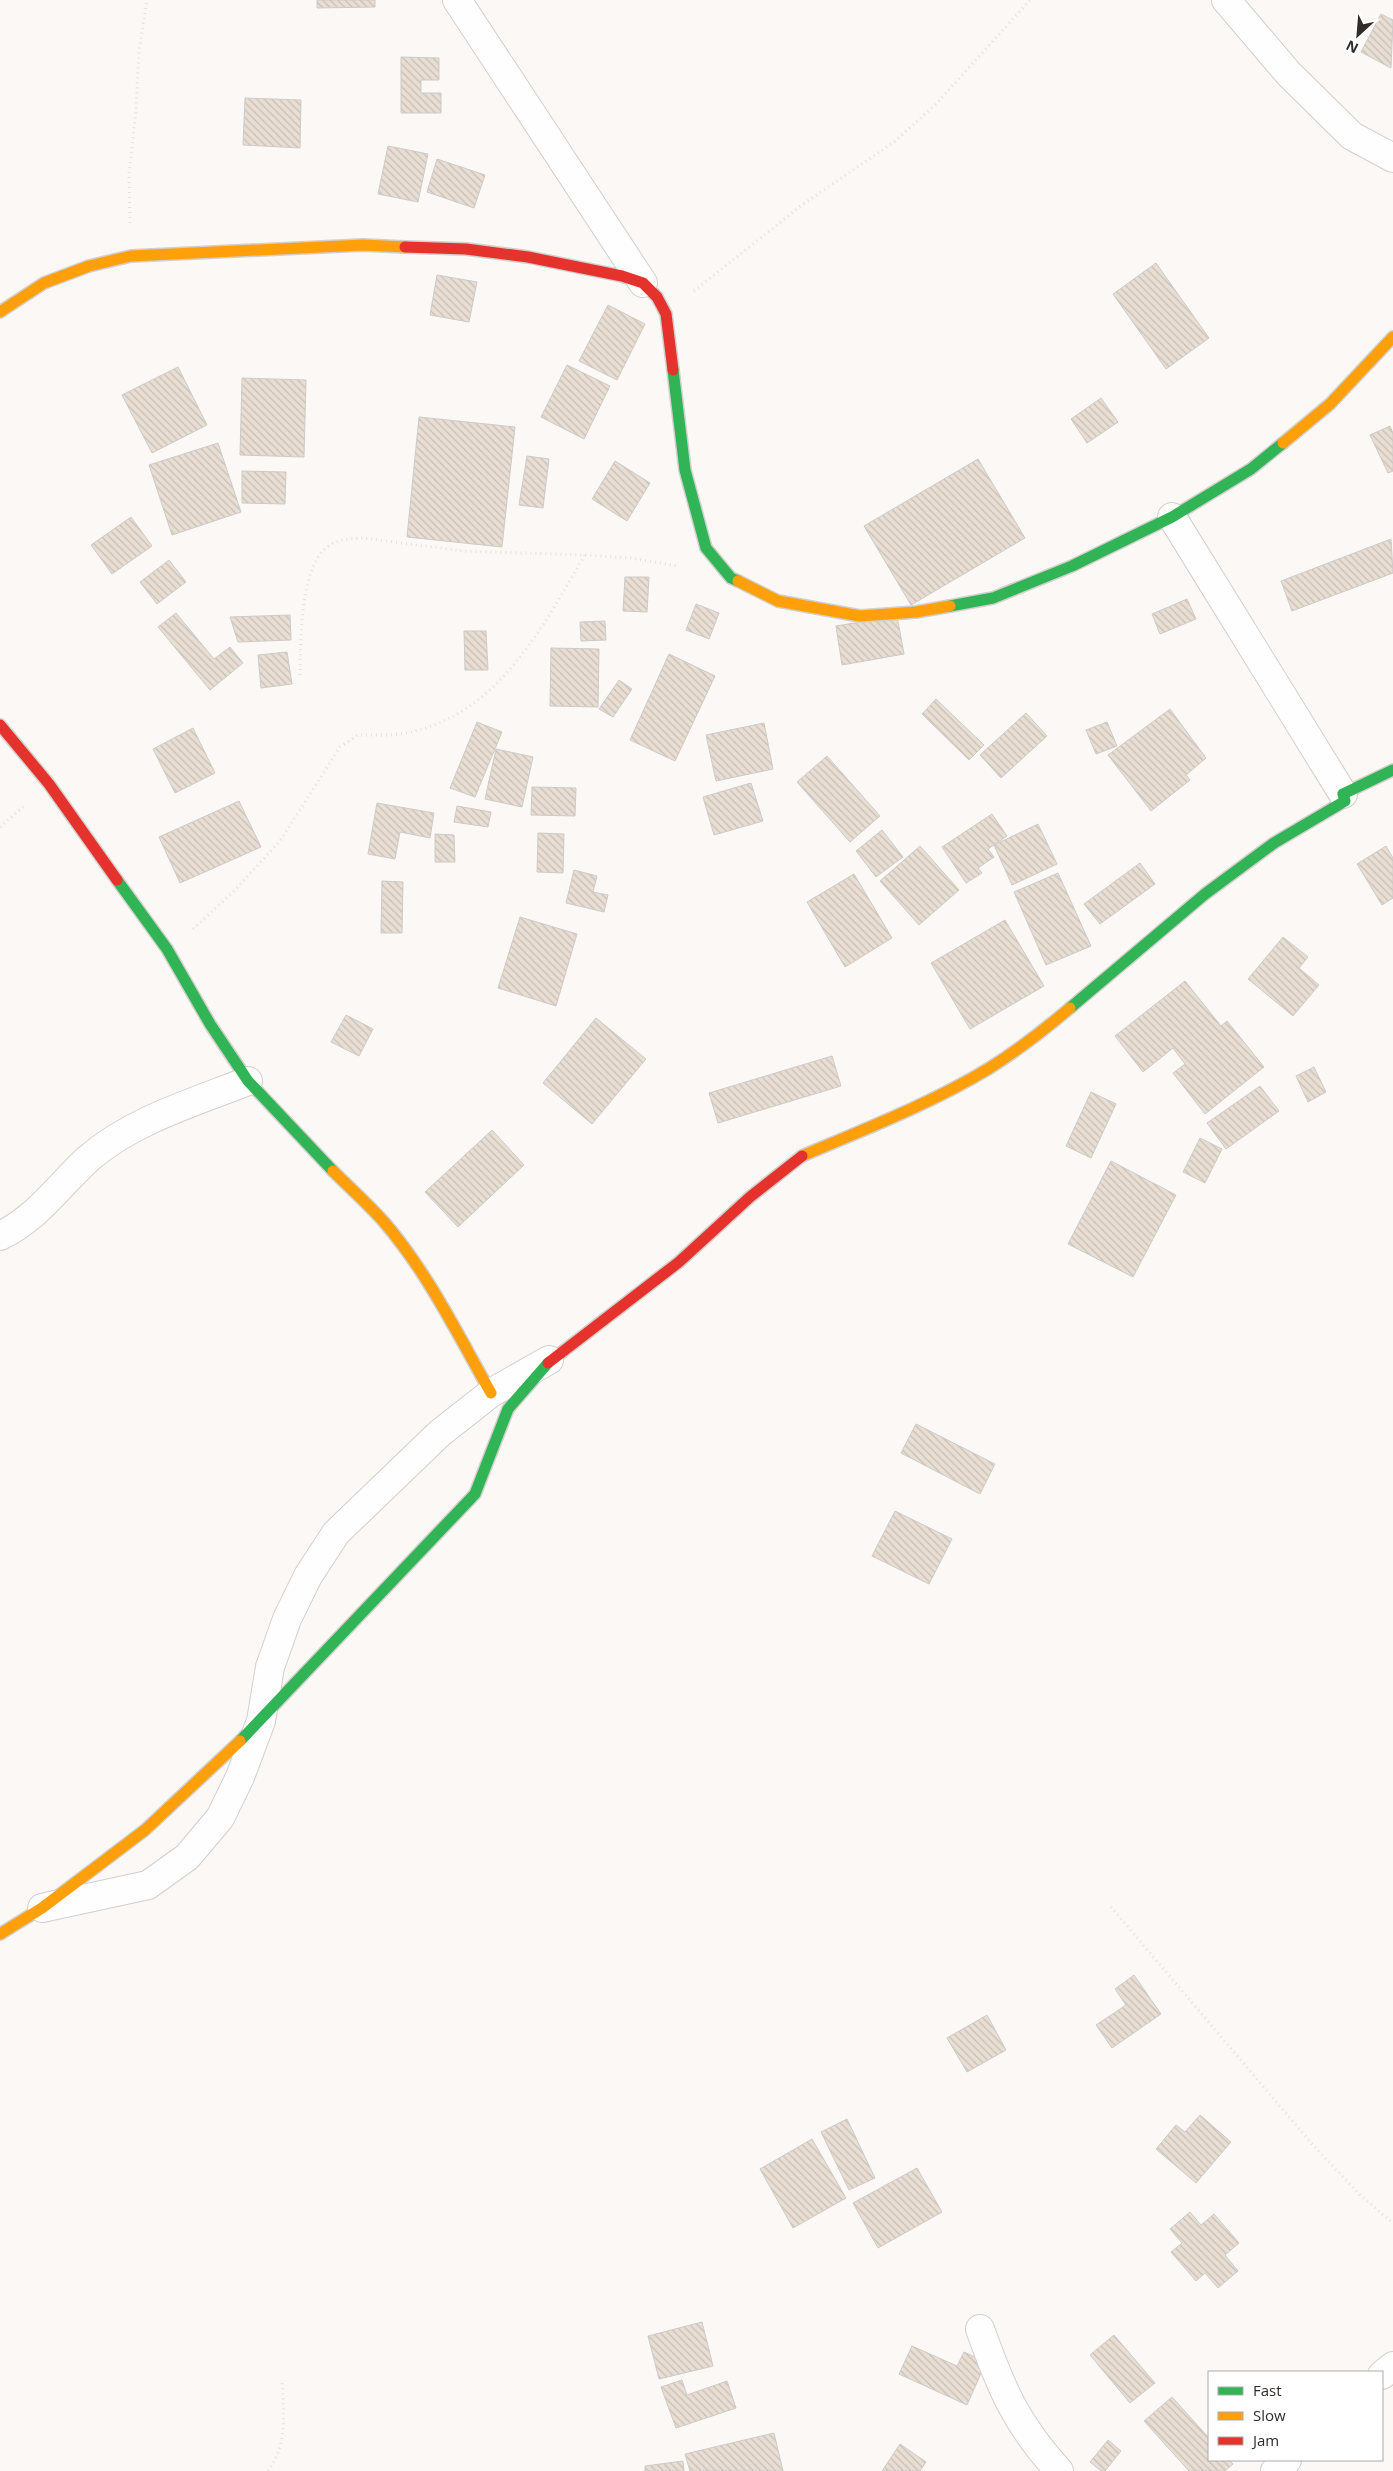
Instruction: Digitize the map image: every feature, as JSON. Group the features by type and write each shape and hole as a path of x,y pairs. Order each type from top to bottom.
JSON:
{"street":[{"path":"457,0 643,283 657,296 666,314 685,470 706,548 732,578 778,601 860,616 916,612 992,598 1072,566 1172,517 1251,469 1330,404 1393,337"},
{"path":"1226,0 1289,74 1352,136 1393,158"},
{"path":"0,312 44,283 89,266 131,256 363,245 466,249 545,260 622,276 643,283"},
{"path":"42,1908 148,1885 187,1857 220,1818 240,1777 261,1721 270,1668 286,1620 308,1576 336,1533 440,1433 491,1393 552,1359 679,1262 750,1197 802,1156 920,1105 995,1064 1038,1035 1205,894 1274,843 1345,801 1343,794 1172,517"},
{"path":"0,726 49,784 166,949 210,1024 248,1081 290,1128 384,1222 412,1258 436,1295 491,1393"},
{"path":"1343,794 1393,770"},
{"path":"0,1236 15,1229 49,1201 90,1158 130,1131 248,1081"},
{"path":"0,1934 42,1908 145,1830 261,1721 475,1494 508,1408 552,1359"},
{"path":"980,2329 1011,2408 1038,2448 1059,2471"},
{"path":"1383,2374 1393,2366"},
{"path":"1275,2471 1286,2461"}],"path":[{"path":"131,256 129,174 136,110 139,50 148,0"},
{"path":"666,314 802,205 894,142 936,104 1030,0"},
{"path":"300,675 304,605 310,574 320,554 330,545 345,539 364,538 484,553 631,558 732,578"},
{"path":"166,949 206,918 280,840 340,747 350,739 358,735 415,731 465,712 498,684 526,649 584,555"},
{"path":"1110,1907 1312,2144 1360,2196 1393,2223"},
{"path":"268,2471 281,2448 285,2426 282,2382"}],"building":[{"path":"317,0 375,0 375,7 317,8"},
{"path":"1381,14 1393,20 1391,68 1361,52"},
{"path":"401,57 439,58 439,80 421,80 421,93 441,93 441,113 401,113"},
{"path":"245,98 301,100 300,148 243,145"},
{"path":"388,146 428,154 418,202 378,194"},
{"path":"437,159 485,175 474,208 427,192"},
{"path":"1156,263 1209,338 1166,369 1113,294"},
{"path":"437,275 477,282 469,322 430,315"},
{"path":"608,305 645,324 617,380 579,361"},
{"path":"567,365 610,386 584,439 541,417"},
{"path":"178,367 207,425 152,453 122,395"},
{"path":"242,378 306,380 304,457 240,455"},
{"path":"1101,398 1118,422 1087,443 1071,419"},
{"path":"419,417 515,427 502,547 407,537"},
{"path":"1390,426 1393,433 1393,471 1388,473 1370,435"},
{"path":"218,443 241,512 172,535 149,465"},
{"path":"527,456 549,459 543,508 519,505"},
{"path":"978,459 1025,538 911,605 864,526"},
{"path":"615,461 650,483 627,521 592,499"},
{"path":"242,471 286,472 285,504 242,503"},
{"path":"131,517 152,546 112,574 91,545"},
{"path":"1391,539 1393,573 1292,611 1281,581"},
{"path":"169,560 186,582 157,604 140,582"},
{"path":"625,577 649,577 647,612 623,611"},
{"path":"1187,599 1196,619 1160,634 1152,614"},
{"path":"696,604 719,613 709,639 686,630"},
{"path":"176,613 214,659 230,647 243,663 210,690 158,627"},
{"path":"290,615 291,640 238,642 230,617"},
{"path":"897,616 904,654 842,665 836,626"},
{"path":"605,621 606,640 581,641 580,622"},
{"path":"464,631 486,631 488,670 465,670"},
{"path":"551,648 599,649 598,707 550,706"},
{"path":"287,652 292,684 261,688 258,655"},
{"path":"669,654 715,676 675,761 630,740"},
{"path":"619,680 632,689 613,717 599,709"},
{"path":"936,699 984,745 969,760 922,714"},
{"path":"1170,709 1206,758 1186,775 1190,780 1151,811 1108,755"},
{"path":"1026,713 1047,736 1001,778 980,755"},
{"path":"477,722 502,732 475,797 450,788"},
{"path":"1107,722 1117,746 1096,754 1086,730"},
{"path":"764,723 773,769 716,781 706,735"},
{"path":"193,728 215,773 175,793 153,749"},
{"path":"496,749 533,757 522,807 485,799"},
{"path":"827,756 880,816 850,842 797,782"},
{"path":"751,783 763,821 714,835 703,797"},
{"path":"532,787 576,788 575,816 531,815"},
{"path":"239,801 261,847 180,883 159,837"},
{"path":"377,803 434,813 430,838 400,832 395,859 368,854"},
{"path":"457,806 491,812 488,827 454,822"},
{"path":"992,814 1007,836 988,849 994,857 978,868 982,873 966,883 942,847"},
{"path":"1038,824 1057,864 1012,885 994,845"},
{"path":"882,830 903,857 876,877 856,851"},
{"path":"538,833 564,834 563,873 537,872"},
{"path":"435,834 454,835 455,862 435,862"},
{"path":"920,846 959,890 919,925 880,881"},
{"path":"1386,846 1393,858 1393,898 1382,905 1357,864"},
{"path":"1140,863 1155,884 1100,924 1084,904"},
{"path":"574,870 597,876 593,892 608,895 604,912 566,903"},
{"path":"1058,873 1091,946 1046,965 1014,892"},
{"path":"854,874 892,938 845,967 807,902"},
{"path":"382,881 403,882 402,933 381,933"},
{"path":"520,917 577,934 556,1006 498,988"},
{"path":"1005,920 1044,986 970,1029 931,963"},
{"path":"1283,937 1308,957 1299,968 1319,985 1293,1016 1248,979"},
{"path":"1185,981 1221,1026 1227,1021 1264,1067 1205,1114 1173,1073 1185,1064 1173,1048 1143,1072 1115,1036"},
{"path":"346,1015 373,1029 359,1056 331,1042"},
{"path":"596,1018 646,1059 592,1124 543,1083"},
{"path":"832,1056 841,1086 718,1123 709,1093"},
{"path":"1314,1067 1326,1092 1308,1102 1296,1076"},
{"path":"1260,1086 1279,1111 1226,1149 1207,1123"},
{"path":"1091,1092 1116,1104 1091,1158 1066,1146"},
{"path":"492,1130 524,1165 458,1227 425,1192"},
{"path":"1200,1138 1222,1149 1205,1183 1183,1172"},
{"path":"1111,1161 1176,1195 1133,1277 1068,1244"},
{"path":"916,1424 995,1464 980,1494 901,1453"},
{"path":"895,1511 952,1539 929,1584 872,1556"},
{"path":"1134,1975 1161,2014 1112,2048 1096,2025 1126,2005 1115,1989"},
{"path":"987,2015 1006,2050 967,2072 947,2038"},
{"path":"1200,2115 1231,2142 1196,2183 1156,2149 1176,2125 1185,2132"},
{"path":"847,2119 875,2178 849,2190 821,2132"},
{"path":"812,2139 846,2198 793,2228 760,2169"},
{"path":"917,2168 942,2212 878,2248 853,2203"},
{"path":"1190,2212 1201,2225 1214,2214 1239,2243 1225,2255 1238,2271 1218,2288 1205,2273 1196,2281 1171,2252 1182,2243 1170,2229"},
{"path":"702,2322 713,2366 659,2379 648,2336"},
{"path":"1114,2335 1155,2383 1130,2403 1090,2355"},
{"path":"912,2346 957,2366 964,2352 986,2362 967,2405 899,2374"},
{"path":"682,2380 687,2395 727,2381 736,2408 676,2428 661,2387"},
{"path":"1172,2397 1208,2437 1208,2461 1230,2461 1233,2464 1225,2471 1189,2471 1144,2421"},
{"path":"774,2433 783,2471 690,2471 685,2454"},
{"path":"1108,2440 1121,2451 1105,2471 1101,2471 1090,2462"},
{"path":"900,2444 926,2462 920,2471 882,2471"},
{"path":"683,2461 684,2471 645,2471 645,2466"}],"traffic: fast":[{"path":"673,370 685,470 706,548 731,578 738,581"},
{"path":"950,606 993,598 1072,566 1172,517 1251,469 1283,443"},
{"path":"1070,1008 1205,894 1274,843 1345,801 1343,794 1393,770"},
{"path":"117,880 167,949 210,1024 248,1081 333,1171"},
{"path":"240,1741 475,1494 508,1409 548,1363"}],"traffic: slow":[{"path":"0,312 44,283 89,266 131,256 363,245 405,247"},
{"path":"1283,443 1330,404 1393,337"},
{"path":"738,581 778,601 860,616 916,612 950,606"},
{"path":"802,1156 897,1116 966,1082 1020,1048 1070,1008"},
{"path":"333,1171 384,1222 415,1262 442,1305 491,1393"},
{"path":"0,1934 42,1908 145,1830 240,1741"}],"traffic: jam":[{"path":"405,247 466,249 528,257 622,276 643,283 657,297 666,314 673,370"},
{"path":"0,725 49,784 117,880"},
{"path":"548,1363 679,1262 750,1197 802,1156"}]}
